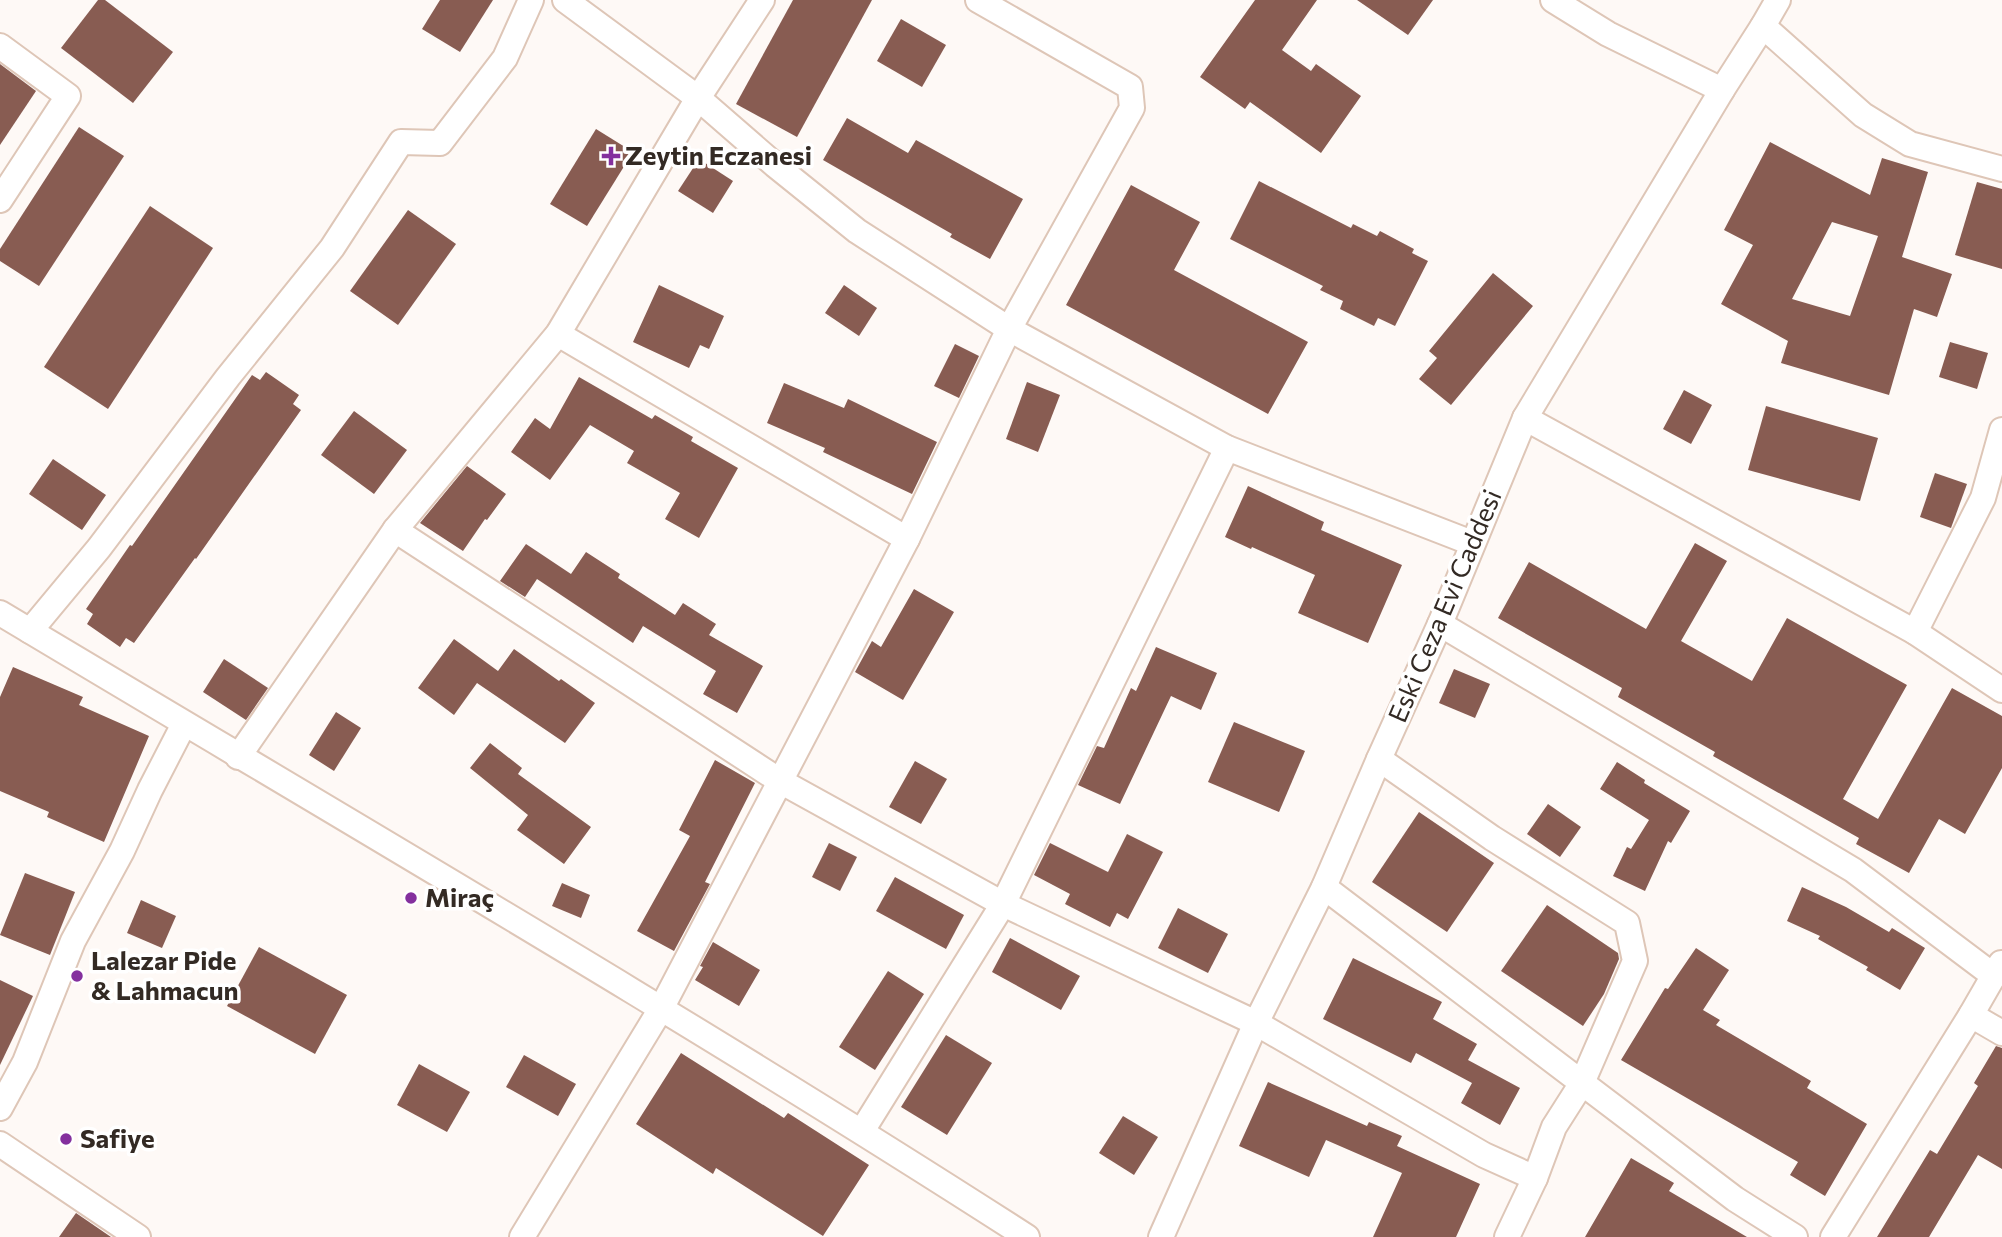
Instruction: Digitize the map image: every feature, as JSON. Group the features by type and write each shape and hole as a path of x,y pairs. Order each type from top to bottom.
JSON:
{"street":[{"path":"30,631 99,548 228,377 332,248 401,142 440,143 505,58 531,0"},
{"path":"565,0 698,98 857,231 1009,329 1227,448 1472,543"},
{"path":"238,757 395,530 558,334 698,98 762,0"},
{"path":"522,1237 662,1007 907,539 1009,329 1132,108 1130,87 978,0"},
{"path":"1553,0 1608,34 1722,90"},
{"name":"Eski Ceza Evi Caddesi","path":"1161,1237 1256,1023 1324,887 1440,624 1525,418 1778,0"},
{"path":"1763,26 1863,115 1910,144 2002,169"},
{"path":"0,46 68,96 0,200"},
{"path":"558,334 907,539"},
{"path":"1525,418 1915,632 2002,690"},
{"path":"1915,632 1983,498 2002,430"},
{"path":"862,1131 1003,904 1227,448"},
{"path":"395,530 780,781 1003,904 1256,1023 1484,1155 1535,1178"},
{"path":"0,613 662,1007 1027,1237"},
{"path":"1440,624 1853,870 1998,969 1833,1237"},
{"path":"0,1108 25,1062 74,942 184,724"},
{"path":"1379,760 1492,838 1627,923 1635,961 1582,1083 1554,1127 1535,1178 1507,1237"},
{"path":"1324,887 1735,1199 1795,1237"},
{"path":"1971,1015 2002,1033"},
{"path":"0,1144 138,1237"}],"building":[{"path":"98,0 105,0 173,52 133,103 61,48"},
{"path":"440,0 493,0 460,52 422,29"},
{"path":"793,0 872,0 797,137 736,104"},
{"path":"1255,0 1317,0 1282,50 1311,71 1316,64 1361,96 1321,153 1250,102 1245,109 1200,77"},
{"path":"1357,0 1433,0 1408,35"},
{"path":"901,19 946,45 922,87 877,61"},
{"path":"0,64 36,91 0,145"},
{"path":"847,118 908,153 916,140 1023,199 990,259 950,237 952,234 823,160"},
{"path":"79,127 124,156 39,286 0,261 0,249"},
{"path":"596,129 633,152 587,226 550,204"},
{"path":"1770,142 1870,195 1882,158 1928,172 1902,257 1952,274 1937,317 1914,309 1889,395 1781,363 1788,341 1721,304 1753,245 1724,230","holes":["1832,222 1878,236 1850,316 1792,299"]},
{"path":"699,159 733,181 713,213 678,191"},
{"path":"1259,181 1351,228 1353,224 1377,236 1380,231 1414,249 1412,253 1428,261 1395,326 1378,318 1374,326 1340,309 1343,301 1320,290 1323,286 1230,239"},
{"path":"1977,182 2002,189 2002,269 1955,255"},
{"path":"1131,185 1200,222 1174,270 1308,342 1268,414 1066,305"},
{"path":"150,206 213,248 108,409 44,367"},
{"path":"408,210 456,244 398,325 350,291"},
{"path":"1493,273 1533,306 1451,405 1419,379 1437,358 1429,351"},
{"path":"659,285 724,316 709,349 700,345 689,368 633,342"},
{"path":"844,285 877,308 859,336 825,313"},
{"path":"1950,342 1988,353 1977,389 1939,377"},
{"path":"955,344 979,356 959,398 934,386"},
{"path":"266,372 299,395 293,404 301,410 134,643 126,638 120,647 87,624 93,614 86,609 252,375 260,380"},
{"path":"579,377 652,419 655,415 693,437 691,441 738,468 699,538 665,519 680,493 627,463 634,451 590,425 550,480 511,452 535,418 550,429"},
{"path":"1027,382 1060,395 1038,452 1006,439"},
{"path":"784,383 844,408 848,399 937,442 912,494 823,452 825,448 767,423"},
{"path":"1684,390 1712,405 1691,444 1663,429"},
{"path":"1766,406 1878,438 1860,501 1748,470"},
{"path":"354,411 407,450 374,494 321,455"},
{"path":"53,459 106,495 82,530 29,494"},
{"path":"467,466 506,494 463,551 420,523"},
{"path":"1935,473 1967,484 1951,528 1920,517"},
{"path":"1248,486 1324,522 1321,530 1402,565 1368,643 1298,613 1315,575 1225,537"},
{"path":"1695,543 1727,561 1681,641 1752,681 1787,618 1907,685 1843,799 1878,819 1952,688 2002,716 2002,768 1965,834 1939,819 1909,873 1856,844 1859,838 1713,756 1715,752 1618,697 1622,688 1498,618 1529,562 1646,629"},
{"path":"526,544 571,574 586,552 620,574 618,578 675,615 683,603 716,624 709,635 763,666 737,713 703,694 716,671 643,626 633,643 537,579 525,597 500,581"},
{"path":"914,589 954,612 903,700 855,672 872,641 881,647"},
{"path":"454,639 498,671 514,649 595,703 565,743 477,683 454,715 418,688"},
{"path":"1156,647 1217,673 1201,710 1171,696 1120,804 1078,785 1097,746 1104,748 1131,688 1136,691"},
{"path":"224,659 268,688 246,720 203,692"},
{"path":"13,667 83,697 79,705 149,736 104,842 47,817 49,812 0,791 0,697"},
{"path":"1454,669 1490,684 1475,718 1439,703"},
{"path":"336,712 361,728 334,771 309,755"},
{"path":"1234,722 1305,751 1279,812 1208,782"},
{"path":"490,743 522,768 518,774 591,827 564,864 517,830 528,815 470,768"},
{"path":"715,760 755,783 705,882 710,884 674,951 637,931 690,836 679,830"},
{"path":"915,761 947,779 921,824 889,807"},
{"path":"1617,762 1645,780 1644,783 1690,811 1671,843 1668,841 1645,891 1613,876 1627,847 1631,849 1649,820 1600,789"},
{"path":"1548,804 1581,827 1560,857 1527,834"},
{"path":"1419,812 1494,863 1447,932 1372,882"},
{"path":"1127,834 1163,852 1128,919 1117,913 1110,927 1065,904 1070,894 1034,875 1050,843 1108,872"},
{"path":"829,843 857,857 840,891 812,877"},
{"path":"25,873 75,892 50,955 0,935"},
{"path":"895,877 964,915 946,949 876,911"},
{"path":"562,883 590,895 581,918 552,906"},
{"path":"1802,887 1846,907 1889,932 1892,928 1925,948 1900,990 1866,970 1868,967 1818,939 1820,936 1787,921"},
{"path":"141,900 176,916 162,948 127,933"},
{"path":"1547,905 1618,953 1619,959 1604,994 1583,1026 1501,971"},
{"path":"1178,908 1228,934 1208,973 1158,948"},
{"path":"1010,938 1080,976 1061,1010 992,972"},
{"path":"713,942 760,970 739,1006 695,980"},
{"path":"259,947 347,995 315,1054 227,1006"},
{"path":"1696,948 1729,970 1703,1010 1720,1020 1716,1025 1811,1081 1807,1088 1867,1124 1825,1196 1790,1175 1798,1162 1621,1060 1665,988 1668,989"},
{"path":"1353,958 1442,1002 1433,1019 1477,1044 1468,1060 1520,1088 1500,1125 1461,1103 1472,1083 1416,1053 1411,1063 1323,1019"},
{"path":"888,971 924,994 875,1070 839,1047"},
{"path":"0,980 33,996 0,1065"},
{"path":"946,1035 992,1063 947,1135 901,1107"},
{"path":"1996,1046 2002,1048 2002,1169 1978,1155 1929,1237 1877,1237 1930,1150 1937,1154 1978,1086 1974,1083"},
{"path":"681,1053 784,1118 788,1113 869,1165 823,1236 716,1168 713,1174 636,1124"},
{"path":"524,1055 576,1084 558,1116 506,1087"},
{"path":"419,1064 470,1092 447,1132 397,1105"},
{"path":"1268,1082 1367,1126 1369,1122 1402,1136 1397,1146 1480,1184 1456,1237 1373,1237 1402,1173 1326,1140 1309,1177 1239,1146"},
{"path":"1123,1116 1158,1137 1134,1175 1099,1153"},
{"path":"1631,1158 1674,1183 1669,1191 1747,1237 1585,1237"},
{"path":"76,1213 111,1237 59,1237"}],"place":[{"name":"Zeytin Eczanesi","path":"611,156"},
{"name":"Miraç","path":"411,898"},
{"name":"Lalezar Pide & Lahmacun","path":"77,976"},
{"name":"Safiye","path":"66,1139"}]}
